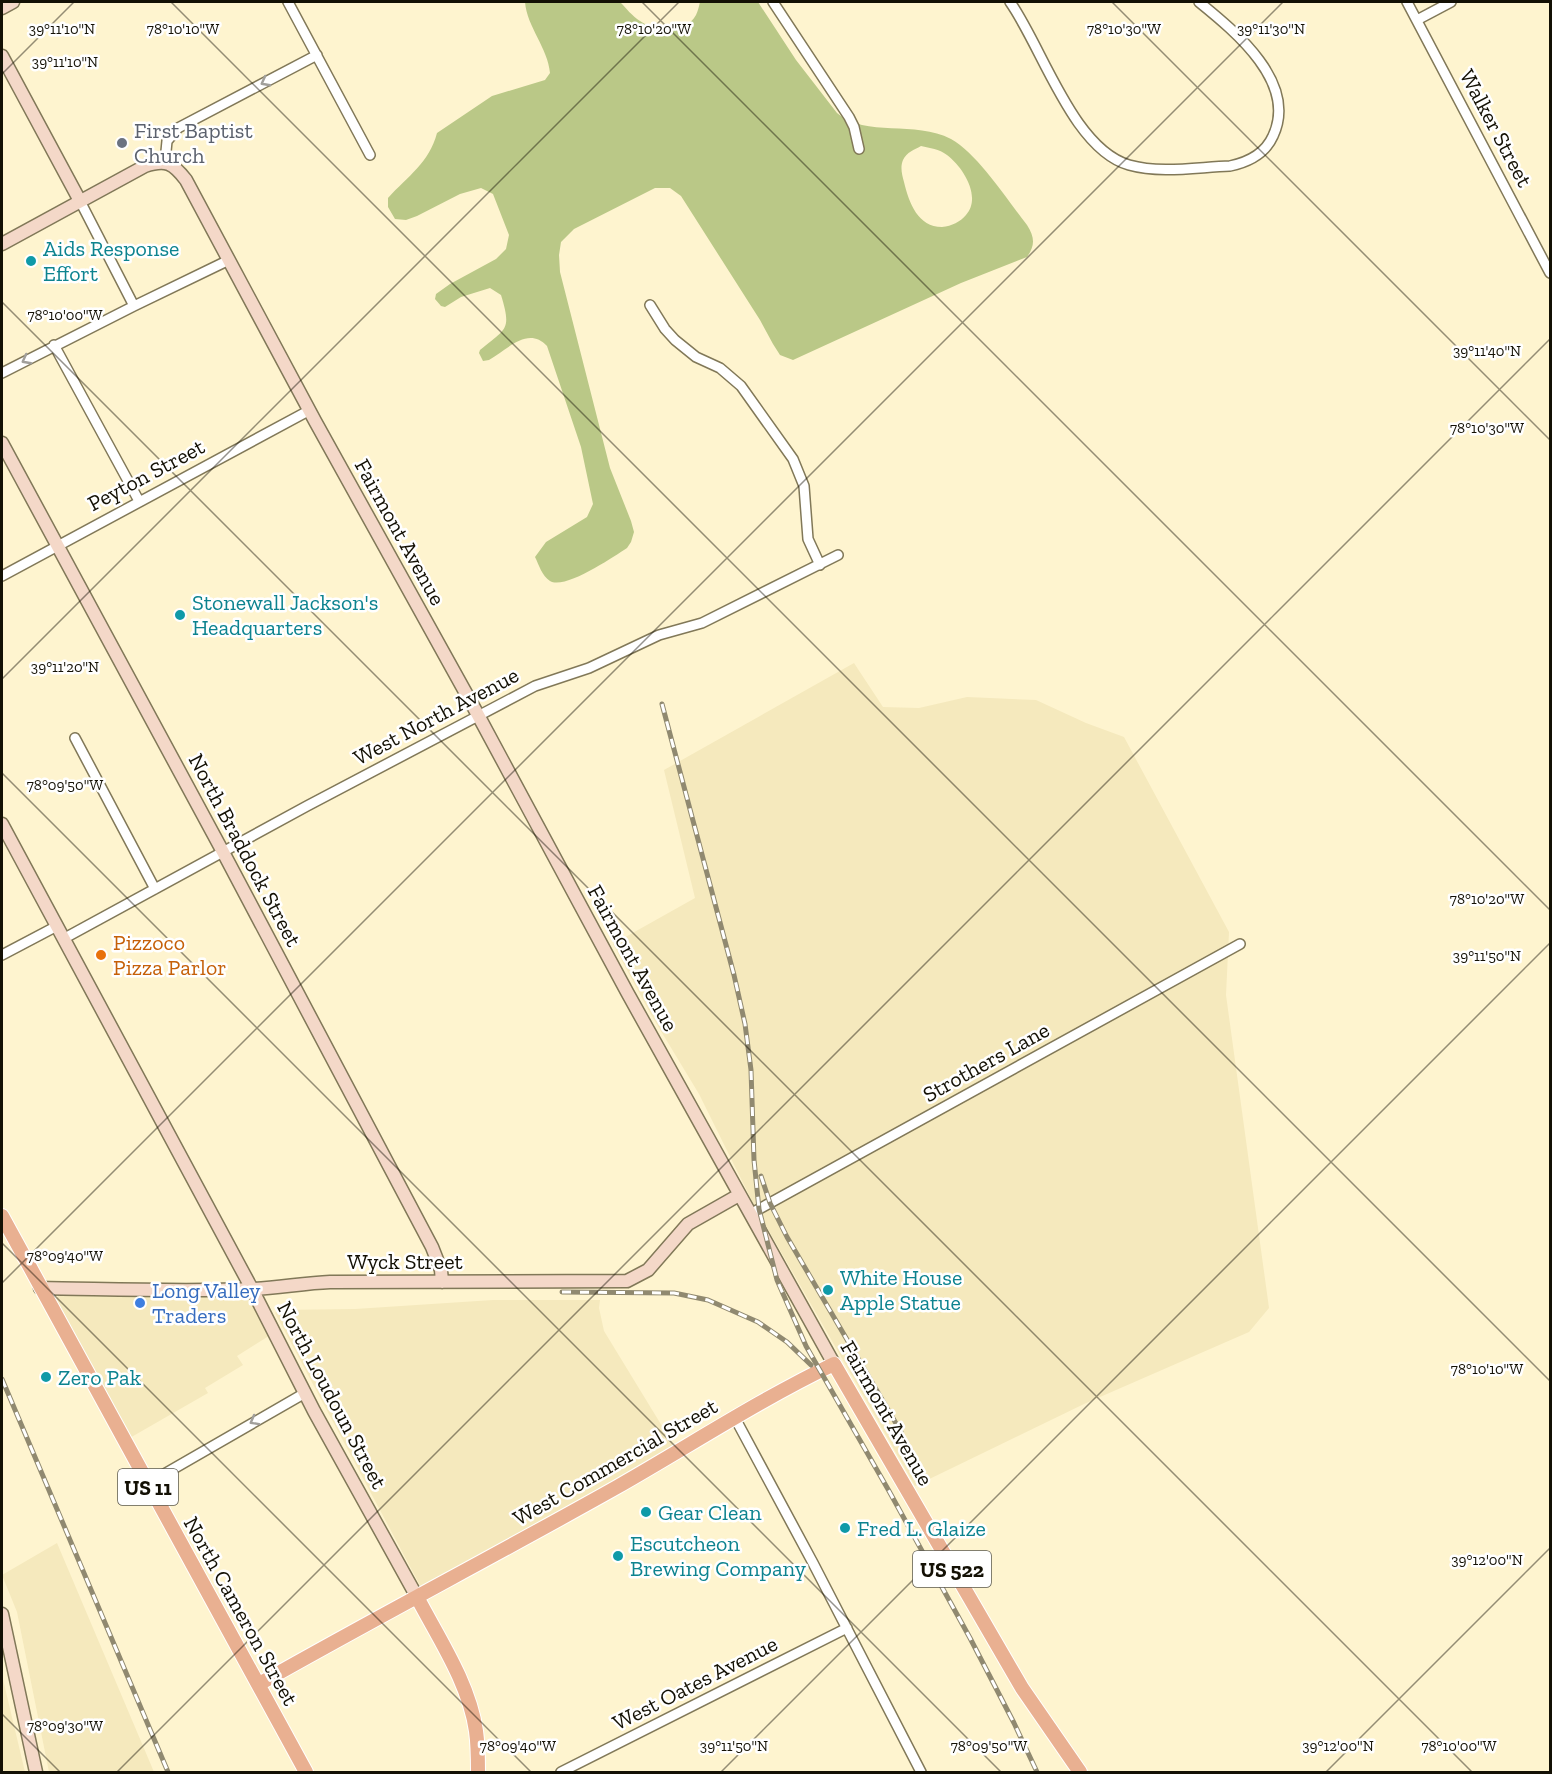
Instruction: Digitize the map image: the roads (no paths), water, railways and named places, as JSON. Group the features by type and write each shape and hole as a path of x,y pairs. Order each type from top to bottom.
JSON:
{"main road":[{"name":"North Cameron Street","path":"2,1216 306,1773"},
{"name":"West Commercial Street","path":"259,1684 834,1364"},
{"name":"Fairmont Avenue","path":"834,1364 1022,1688 1079,1771"},
{"name":"North Loudoun Street","path":"417,1597 453,1665 466,1696 476,1731 478,1773"}],"street":[{"path":"2,8 14,2"},
{"path":"288,2 370,155"},
{"path":"772,2 849,117 859,149"},
{"path":"1010,2 1029,32 1070,109 1087,134 1106,153 1129,165 1161,169 1241,164 1259,154 1271,141 1280,118 1279,97 1268,73 1255,56 1236,34 1199,2"},
{"name":"Walker Street","path":"1407,2 1551,273"},
{"path":"1417,20 1451,2"},
{"path":"2,244 145,166 165,162 167,141 178,128 317,55"},
{"path":"2,56 134,306"},
{"name":"Fairmont Avenue","path":"165,162 186,180 627,992 834,1364"},
{"path":"2,373 54,345 229,260"},
{"path":"650,305 675,340 696,357 720,368 741,386 793,459 804,486 808,539 820,565"},
{"path":"54,345 139,501"},
{"name":"Peyton Street","path":"2,576 310,410"},
{"name":"North Braddock Street","path":"2,442 432,1247 441,1270 442,1282"},
{"name":"West North Avenue","path":"63,939 535,686 589,668 658,635 702,623 838,555"},
{"path":"75,738 155,889"},
{"name":"North Loudoun Street","path":"2,824 252,1289 305,1393 417,1597"},
{"path":"2,955 57,926"},
{"name":"Strothers Lane","path":"750,1214 1240,944"},
{"name":"Wyck Street","path":"40,1288 252,1289 330,1282 627,1281 648,1270 688,1224 739,1195"},
{"path":"147,1484 305,1393"},
{"path":"735,1418 921,1773"},
{"path":"2,1614 36,1773"},
{"name":"West Oates Avenue","path":"561,1773 847,1628"}],"railway":[{"path":"662,704 745,1024 751,1070 754,1160 759,1209 777,1280 806,1346 970,1638 1037,1772"},
{"path":"761,1176 770,1203 787,1237 901,1432"},
{"path":"562,1292 674,1293 708,1300 758,1322 787,1342 811,1365"},
{"path":"2,1379 168,1772"}],"place":[{"name":"First Baptist Church","path":"122,143"},
{"name":"Aids Response Effort","path":"31,261"},
{"name":"Stonewall Jackson's Headquarters","path":"180,615"},
{"name":"Pizzoco Pizza Parlor","path":"101,955"},
{"name":"White House Apple Statue","path":"828,1290"},
{"name":"Long Valley Traders","path":"140,1303"},
{"name":"Zero Pak","path":"46,1377"},
{"name":"Gear Clean","path":"646,1512"},
{"name":"Fred L. Glaize","path":"845,1528"},
{"name":"Escutcheon Brewing Company","path":"618,1556"}]}
